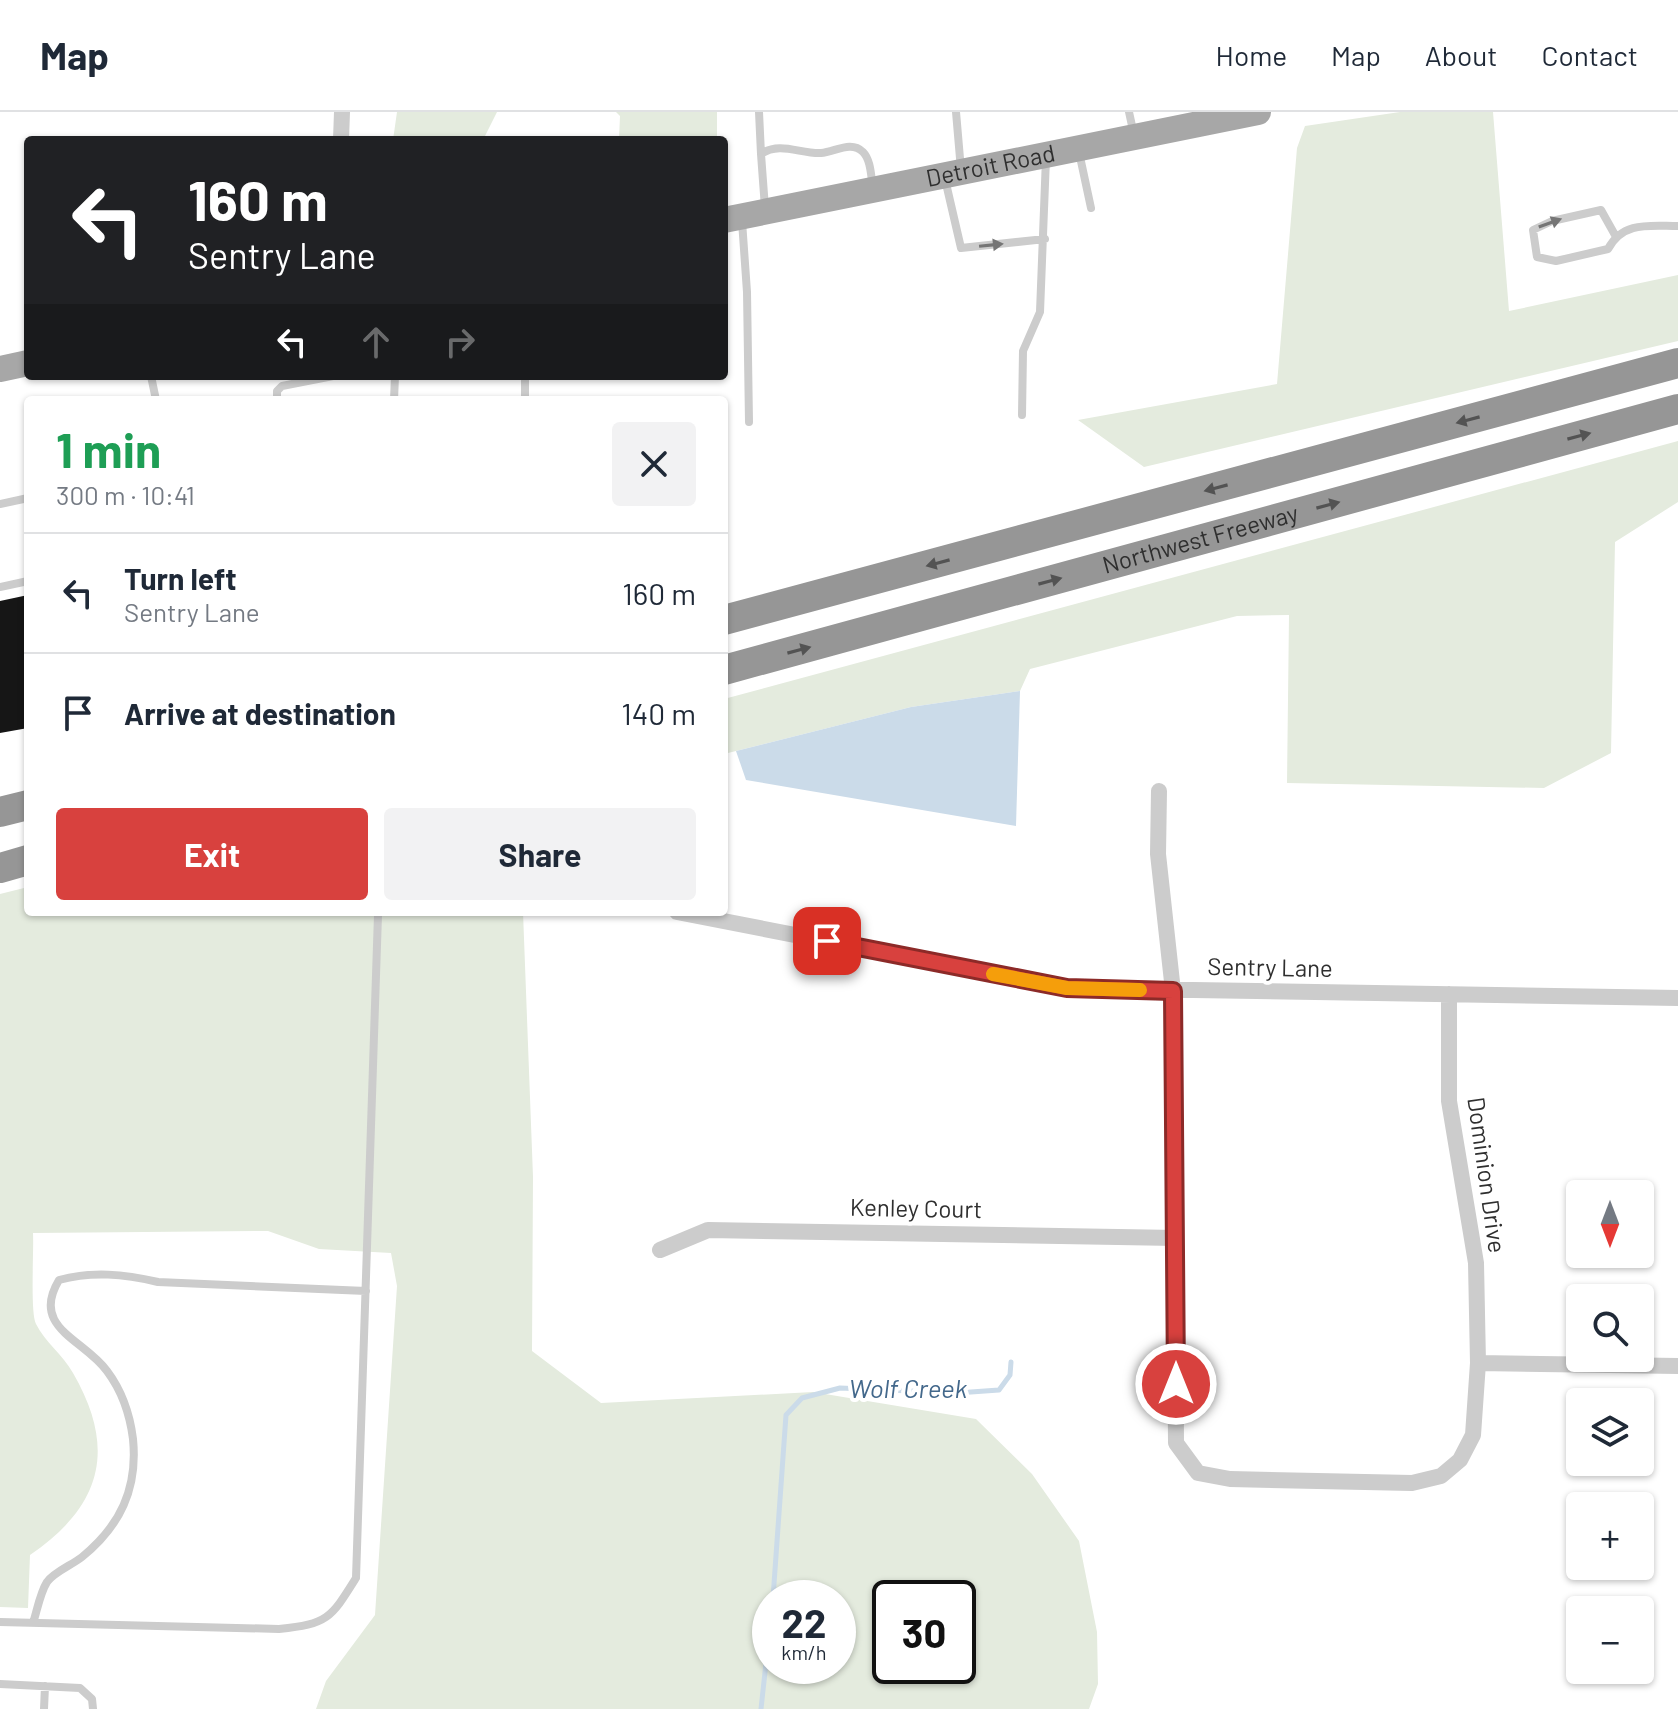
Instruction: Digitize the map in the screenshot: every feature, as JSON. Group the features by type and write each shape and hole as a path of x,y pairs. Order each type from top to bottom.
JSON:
{"highway":[{"name":"Northwest Freeway","path":"728,619 1678,363"},
{"name":"Northwest Freeway","path":"728,669 1678,409"},
{"path":"0,812 24,806"},
{"path":"0,868 24,861"}],"main road":[{"name":"Detroit Road","path":"744,216 1078,147 1132,124 1256,112"},
{"path":"0,369 24,364"}],"street":[{"path":"341,136 342,112"},
{"path":"1159,791 1158,854 1173,991 1176,1238"},
{"name":"Sentry Lane","path":"698,916 1067,988 1678,998"},
{"name":"Dominion Drive","path":"1176,1238 1176,1443 1198,1473 1230,1479 1412,1483 1441,1476 1460,1460 1473,1435 1478,1363 1476,1263 1449,1101 1449,994"},
{"name":"Kenley Court","path":"660,1250 708,1230 1176,1238"},
{"path":"1478,1363 1678,1366"}],"lane":[{"path":"749,422 744,216 761,154 759,112"},
{"path":"956,112 952,172 961,248 1045,239"},
{"path":"761,154 769,149 791,148 817,153 848,146 861,149 867,158 873,189"},
{"path":"1078,147 1091,208"},
{"path":"1022,415 1023,351 1040,312 1047,153"},
{"path":"1615,235 1601,210 1552,221 1533,230 1537,257 1556,261 1608,249 1615,235 1636,226 1678,226"},
{"path":"277,396 282,386 313,380"},
{"path":"0,504 24,499"},
{"path":"0,587 24,582"},
{"path":"0,1622 279,1629 311,1626 334,1613 356,1578 378,916"},
{"path":"33,1623 47,1581 81,1558 106,1534 127,1503 133,1474 133,1439 125,1402 106,1369 60,1329 51,1314 52,1292 59,1280 79,1275 126,1275 158,1282 366,1291"},
{"path":"0,1684 80,1688 92,1699 93,1709"},
{"path":"44,1709 45,1686"}],"shaded area":[{"path":"397,112 497,112 485,136 394,136"},
{"path":"616,112 717,112 717,136 619,136 620,116"},
{"path":"1400,112 1493,112 1509,311 1678,275 1678,341 1144,467 1078,420 1277,384 1297,148 1305,126"},
{"path":"1678,441 1678,502 1615,542 1611,753 1544,788 1287,783 1289,615 1237,616 1030,669 1020,691 911,707 728,753 728,698"},
{"path":"24,888 24,916 523,916 533,1177 532,1351 601,1403 813,1392 976,1419 1032,1474 1079,1541 1097,1632 1098,1684 1089,1709 316,1709 326,1681 375,1615 397,1286 391,1253 319,1249 268,1231 33,1233 34,1318 44,1337 69,1366 87,1401 98,1451 95,1474 87,1496 73,1517 30,1555 28,1608 0,1607 0,894"}],"water":[{"path":"1020,691 1016,826 746,780 736,751 911,707"}],"building":[{"path":"24,596 24,729 0,733 0,601"}],"waterway":[{"name":"Wolf Creek","path":"774,1580 786,1415 802,1398 840,1388 957,1393 999,1390 1010,1375 1011,1362"},
{"name":"Wolf Creek","path":"761,1709 764,1684"}],"slow traffic":[{"path":"993,974 1067,988 1140,990"}],"route":[{"path":"827,941 1067,988 1173,991 1176,1384"}]}
